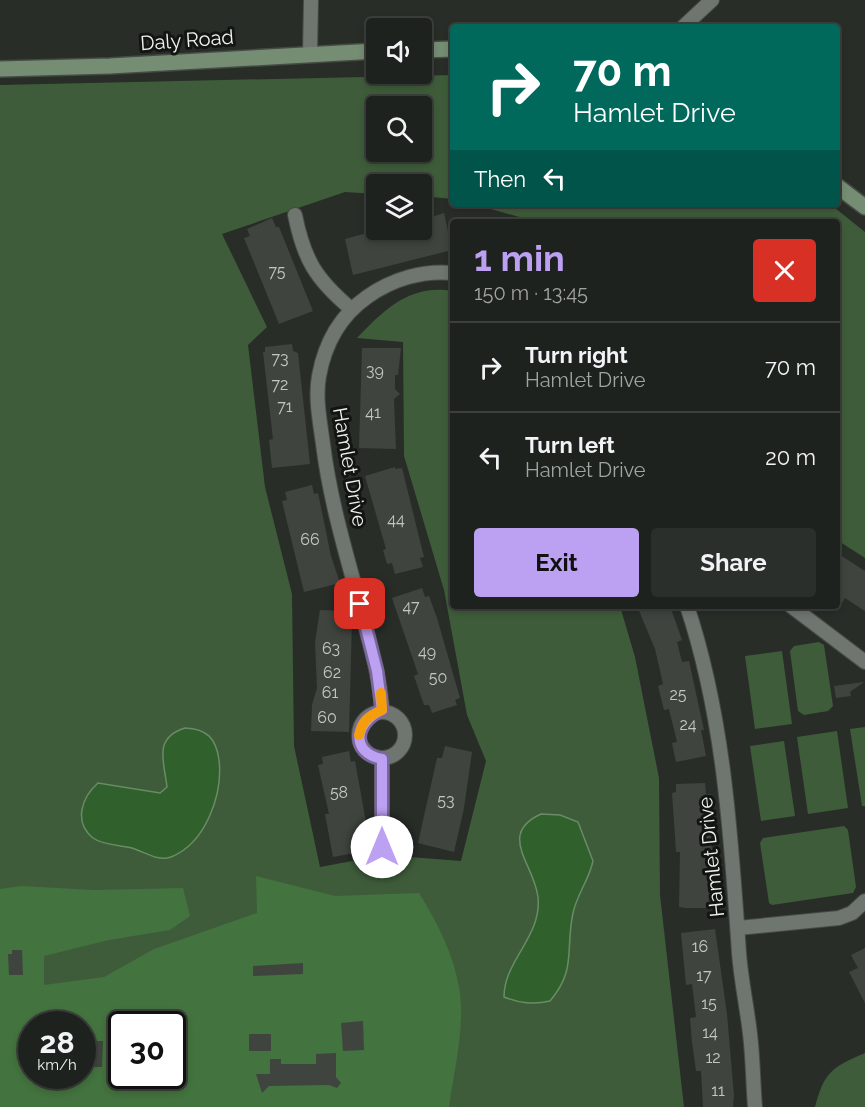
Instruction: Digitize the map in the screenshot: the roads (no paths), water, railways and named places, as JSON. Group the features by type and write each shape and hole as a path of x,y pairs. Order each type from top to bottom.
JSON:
{"main road":[{"path":"432,50 450,49"},
{"name":"Daly Road","path":"0,69 110,66 366,51"},
{"path":"840,188 865,207"}],"street":[{"path":"310,53 311,0"},
{"path":"686,24 712,0"},
{"path":"295,215 306,258 315,274 350,308"},
{"name":"Hamlet Drive","path":"382,710 377,671 330,492 318,404 319,377 325,353 336,328 350,308 375,291 400,279 419,274 450,273"},
{"name":"Hamlet Drive","path":"688,609 710,688 735,885 755,1107"},
{"path":"795,609 865,662"},
{"path":"382,710 399,719 404,734 399,751 391,757 382,759 368,754 362,747 359,735 361,725 370,716 382,710"},
{"path":"382,759 382,847"},
{"path":"738,928 839,918 852,913 865,901"}]}
